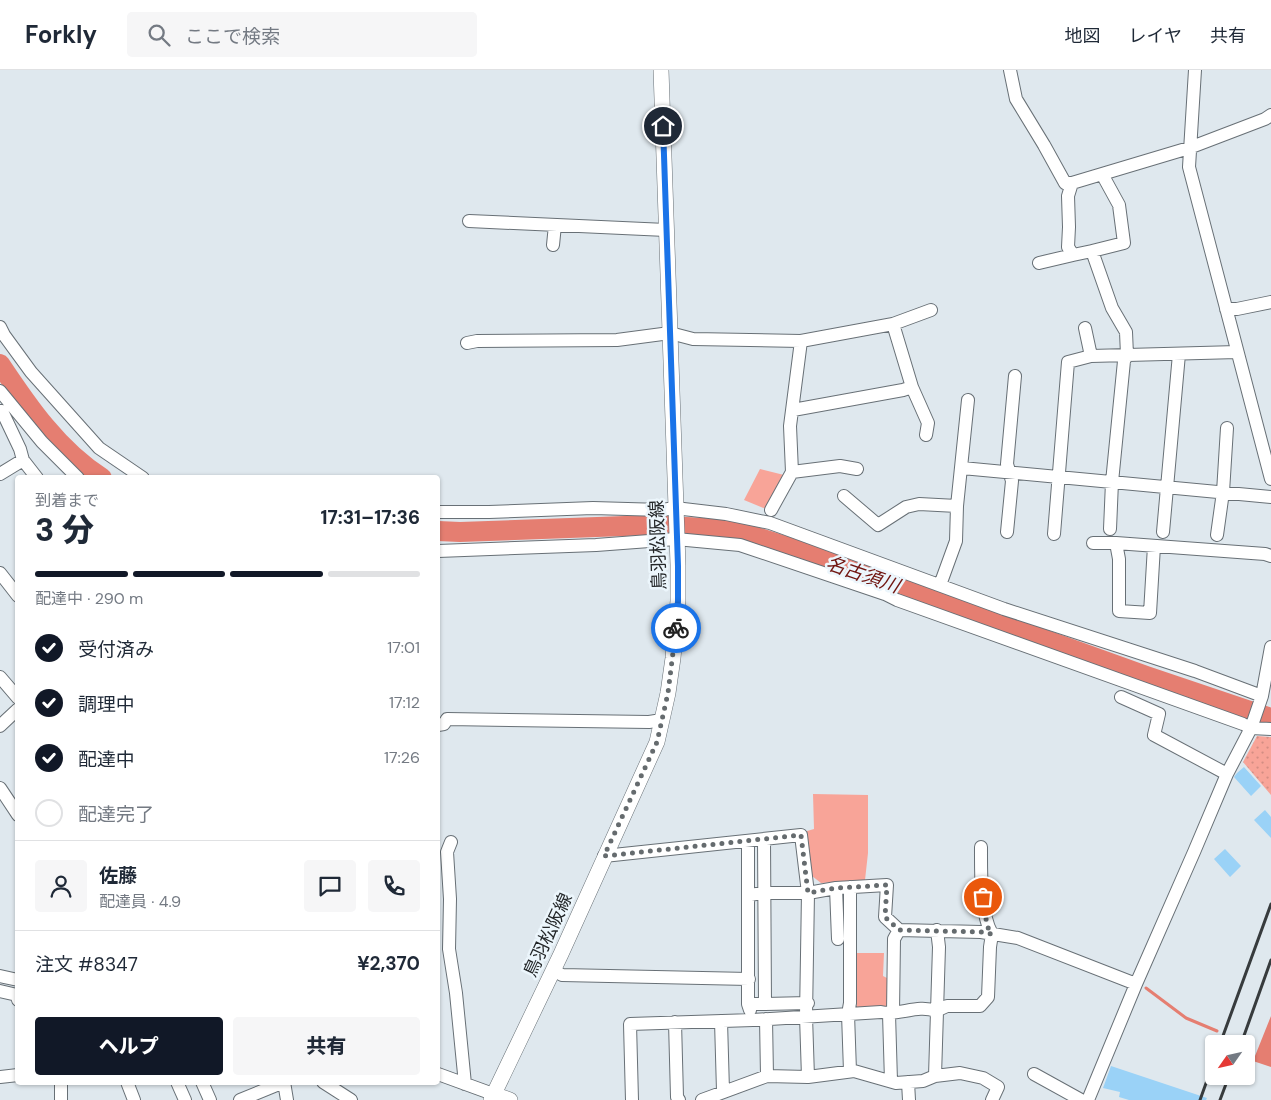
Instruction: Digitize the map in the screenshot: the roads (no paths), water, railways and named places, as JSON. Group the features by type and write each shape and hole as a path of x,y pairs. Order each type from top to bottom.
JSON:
{"main road":[{"name":"鳥羽松阪線","path":"492,1097 553,970 657,742 673,658 678,601 661,70"},
{"path":"492,1097 510,1100"}],"street":[{"path":"1010,70 1016,99 1064,183 1072,183 1189,148 1271,115"},
{"path":"1195,70 1189,167 1271,479"},
{"path":"1039,263 1124,243 1119,205 1102,174"},
{"path":"1072,183 1068,196 1068,247 1073,255"},
{"path":"469,221 666,230"},
{"path":"554,244 555,225"},
{"path":"1092,252 1112,308 1126,332 1127,356 1124,361 1112,482 1110,529"},
{"path":"1226,309 1237,309 1271,302"},
{"path":"467,343 477,341 617,340 670,333 693,339 801,341 893,324 931,310"},
{"path":"893,324 912,386 928,423 926,435"},
{"path":"0,327 31,372 99,448 139,475"},
{"path":"1085,328 1091,356"},
{"path":"771,510 792,472 790,426 801,341"},
{"path":"1054,534 1068,362 1091,356 1237,352"},
{"path":"1162,532 1179,354"},
{"path":"1007,532 1012,481 1007,464 1014,376"},
{"path":"793,410 903,390 912,386"},
{"path":"0,391 6,408 75,475"},
{"path":"940,585 956,541 957,506 968,400"},
{"path":"6,408 2,411 23,460 36,475"},
{"path":"1217,535 1223,492 1227,428"},
{"path":"0,474 23,460"},
{"path":"792,472 840,466 857,469"},
{"path":"962,468 1271,497"},
{"path":"844,496 878,525 906,507 919,504 957,506"},
{"path":"440,512 593,508 662,510 675,508 726,514 770,523 1004,609 1195,671 1262,696"},
{"path":"440,551 596,545 676,539 740,545 885,594 897,600 1251,728 1271,729"},
{"path":"1093,543 1116,543 1271,556"},
{"path":"1116,543 1119,559 1119,611 1150,613 1154,546"},
{"path":"0,573 15,592"},
{"path":"1088,1100 1226,774 1251,728 1262,696 1271,647"},
{"path":"0,677 15,694"},
{"path":"1121,697 1159,714 1154,736 1226,774"},
{"path":"0,726 15,712"},
{"path":"440,725 444,724 447,719 649,722 662,720"},
{"path":"0,788 15,810"},
{"path":"604,856 801,835 808,893 808,1003 806,1016 808,1076"},
{"path":"764,840 765,1004"},
{"path":"748,841 748,1004 752,1020"},
{"path":"451,842 447,852 444,909 466,1084"},
{"path":"632,1100 630,1024 891,1013 927,1008 936,1011 948,1006 980,1006 988,997 992,934 987,926 981,882 981,847"},
{"path":"748,895 764,892 808,893 836,888 887,885 885,917 899,930 981,932 1018,938 1136,984"},
{"path":"850,887 850,1003 848,1014 850,1071"},
{"path":"836,888 838,939"},
{"path":"890,1081 894,939 899,930"},
{"path":"935,1076 939,946 937,930"},
{"path":"553,970 562,975 749,979"},
{"path":"0,976 15,979"},
{"path":"0,991 15,995"},
{"path":"748,1004 808,1003"},
{"path":"766,1019 767,1076"},
{"path":"721,1021 723,1091"},
{"path":"676,1022 677,1097 679,1100"},
{"path":"706,1099 767,1076 808,1076 854,1071 896,1083 923,1081 935,1076 960,1073 983,1078 998,1087 992,1100"},
{"path":"1034,1074 1081,1100"},
{"path":"0,1077 15,1075"},
{"path":"440,1075 466,1084 492,1097"},
{"path":"908,1082 909,1100"},
{"path":"61,1085 61,1100"},
{"path":"129,1085 134,1100"},
{"path":"178,1085 185,1100"},
{"path":"203,1085 210,1100"},
{"path":"240,1100 277,1085"},
{"path":"284,1085 287,1100"},
{"path":"328,1085 351,1100"}],"waterway":[{"name":"名古須川","path":"0,364 33,411 58,441 86,467 98,475"},
{"name":"名古須川","path":"440,531 652,525 721,529 750,535 1146,676 1271,718"},
{"path":"1146,988 1186,1018 1217,1031"}],"railway":[{"path":"1223,1035 1271,904"},
{"path":"1244,1035 1271,960"},
{"path":"1200,1100 1205,1085"},
{"path":"1220,1100 1226,1085"}]}
